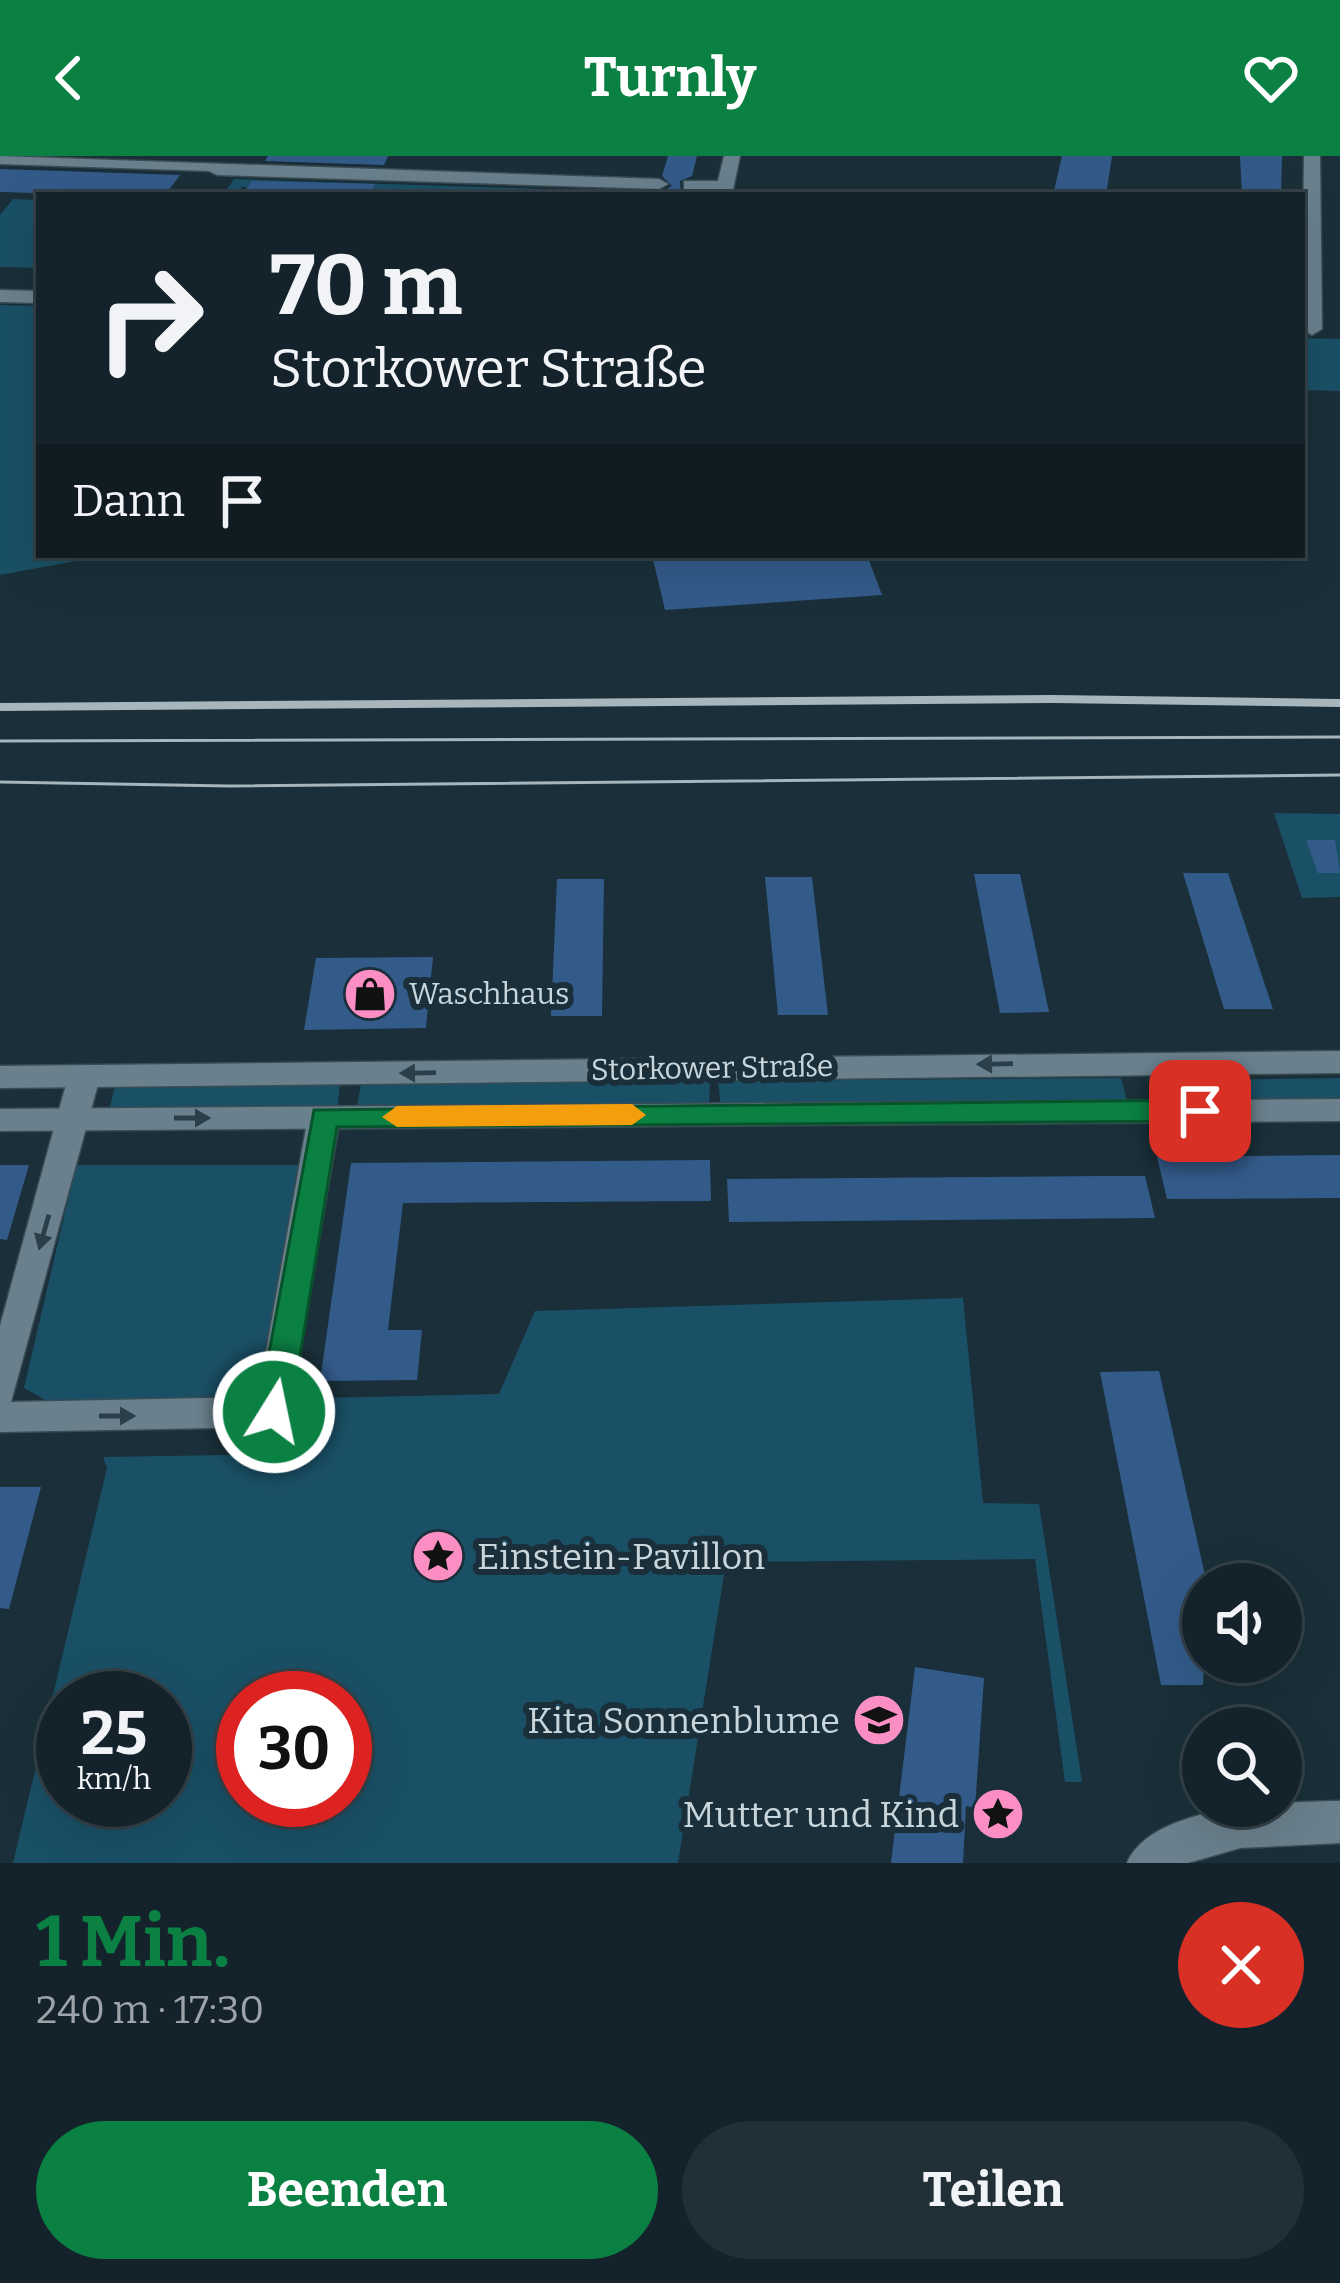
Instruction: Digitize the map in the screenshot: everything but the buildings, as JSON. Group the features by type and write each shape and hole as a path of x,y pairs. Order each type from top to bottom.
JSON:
{"street":[{"path":"690,185 723,191 732,156"},
{"path":"1312,156 1307,329 1340,330"},
{"path":"0,159 216,172 659,184"},
{"path":"0,174 216,172"},
{"path":"1311,193 1340,196"},
{"path":"0,296 36,297"},
{"name":"Storkower Straße","path":"0,1077 1340,1062"},
{"path":"0,1391 84,1077"},
{"name":"Storkower Straße","path":"0,1120 1340,1110"},
{"path":"0,1417 274,1412 324,1117"},
{"path":"1149,1863 1181,1840 1249,1823 1340,1822"}],"shaded area":[{"path":"234,179 575,190 322,192 242,187 238,192 225,192"},
{"path":"13,199 36,200 36,268 0,267 0,215"},
{"path":"0,305 36,306 36,558 92,558 0,575"},
{"path":"1305,338 1340,339 1340,391 1305,390"},
{"path":"1274,813 1340,814 1340,897 1302,898"},
{"path":"1121,1078 1128,1105 721,1109 718,1081"},
{"path":"1340,1078 1340,1101 1199,1102 1193,1080"},
{"path":"710,1081 709,1109 356,1112 361,1084"},
{"path":"340,1084 337,1113 108,1115 115,1086"},
{"path":"76,1165 301,1165 265,1375 245,1398 49,1402 24,1388"},
{"path":"963,1298 983,1503 1039,1504 1082,1782 1065,1782 1035,1559 726,1562 678,1863 13,1863 36,1766 36,1827 192,1827 192,1671 59,1671 107,1468 103,1457 278,1454 316,1425 320,1398 499,1394 535,1311"}],"tram line":[{"path":"0,741 1340,737"},
{"path":"0,782 229,786 1340,775"}],"railway":[{"path":"0,707 1053,699 1340,703"}],"slow traffic":[{"path":"397,1117 632,1115"}],"place":[{"name":"Waschhaus","path":"370,994"},
{"name":"Einstein-Pavillon","path":"438,1556"},
{"name":"Kita Sonnenblume","path":"879,1720"},
{"name":"Mutter und Kind","path":"998,1814"}],"route":[{"path":"274,1412 324,1117 1200,1111"}]}
